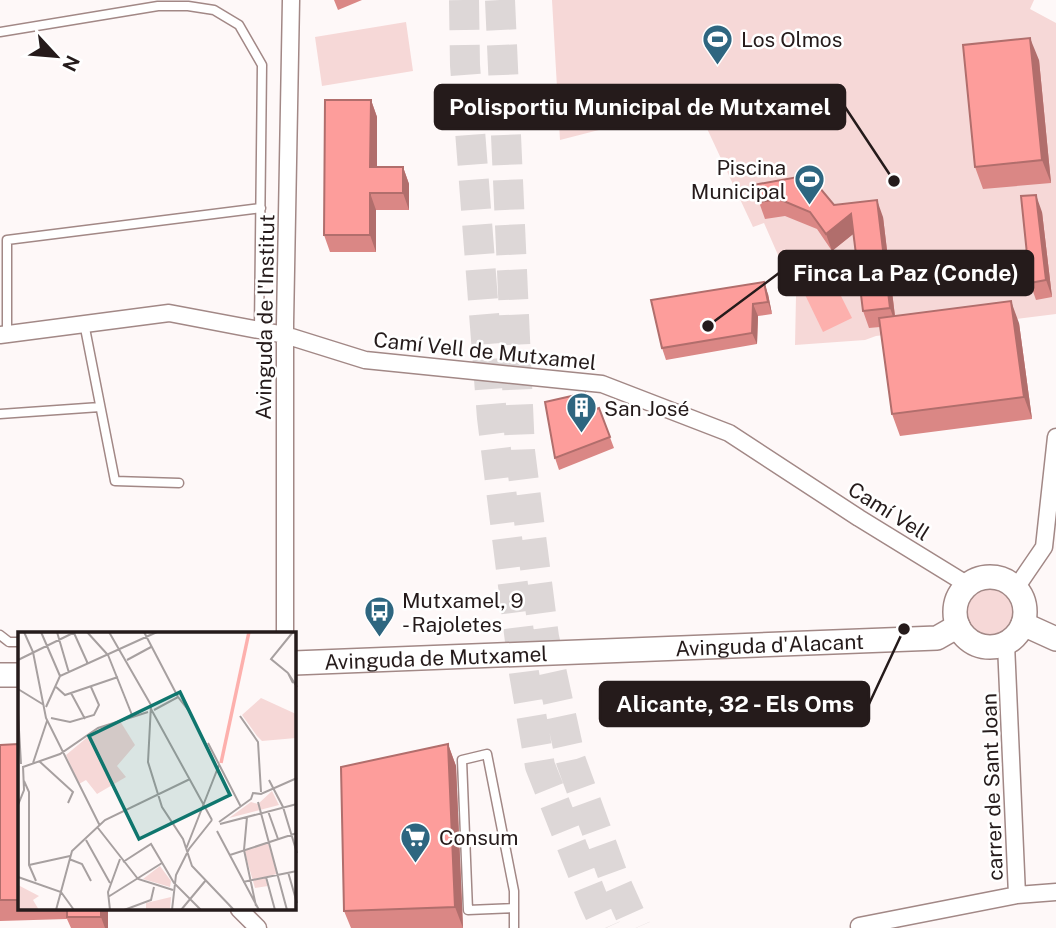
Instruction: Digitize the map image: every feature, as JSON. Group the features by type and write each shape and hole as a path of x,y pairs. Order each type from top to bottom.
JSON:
{"street":[{"name":"Avinguda de l'Institut","path":"285,632 285,335 291,0"},
{"name":"Camí Vell de Mutxamel","path":"4,334 169,313 285,335 365,360 602,384 729,433 789,471"},
{"path":"1016,588 1044,547 1056,440"},
{"name":"Camí Vell","path":"789,471 859,518 968,584"},
{"path":"998,578 1016,588 1024,605 1023,624 1006,644 982,646 963,635 955,615 956,604 960,593 968,584 977,579 998,578"},
{"path":"1023,624 1056,639"},
{"name":"Avinguda d'Alacant","path":"577,650 937,638 958,626"},
{"name":"carrer de Sant Joan","path":"859,926 1017,895 1006,644"},
{"name":"Avinguda de Mutxamel","path":"296,663 577,650"},
{"path":"1017,895 1056,892"},
{"path":"241,911 258,928"}],"lane":[{"path":"0,32 158,6 188,6 214,10 239,25 262,65 259,329"},
{"path":"4,334 7,240 261,208"},
{"path":"84,323 115,481 178,483"},
{"path":"0,414 100,407"},
{"path":"0,635 9,642 18,642"},
{"path":"514,908 468,910 462,760 487,754 514,891 514,908 514,928"}],"shaded area":[{"path":"552,0 1034,0 1030,9 1056,23 1056,314 876,336 865,340 795,345 796,296 764,223 753,227 696,105 560,140"},
{"path":"406,22 413,71 322,86 315,37"},
{"path":"824,262 852,318 823,332 796,276"},
{"path":"990,585 1009,593 1017,612 1009,631 990,639 971,631 963,612 971,593"}],"building":[{"path":"1030,38 1042,160 975,167 963,45"},
{"path":"325,100 371,100 370,167 403,167 403,193 370,193 370,235 324,235"},
{"path":"809,175 834,205 877,200 890,308 863,311 851,214 826,234 810,212 779,199 759,202 753,185"},
{"path":"1036,195 1046,280 1030,283 1021,196"},
{"path":"764,282 768,302 753,304 752,333 662,348 651,300"},
{"path":"1011,301 1024,397 892,414 879,318"},
{"name":"San José","path":"585,393 590,411 599,408 610,437 555,458 545,402"},
{"path":"18,744 18,900 0,900 0,745"},
{"path":"448,744 455,907 344,911 341,767"},
{"path":"67,911 101,911 101,917 67,917"}],"tunnel":[{"path":"464,0 465,65 492,418 524,673 540,766 606,928"},
{"path":"500,0 520,451 544,637 571,761 615,881 636,928"}],"place":[{"name":"Los Olmos","path":"718,66"},
{"name":"Polisportiu Municipal de Mutxamel","path":"894,181"},
{"name":"Piscina Municipal","path":"809,206"},
{"name":"Finca La Paz (Conde)","path":"708,326"},
{"name":"San José","path":"581,435"},
{"name":"Alicante, 32 - Els Oms","path":"904,629"},
{"name":"Mutxamel, 9 - Rajoletes","path":"379,639"},
{"name":"Consum","path":"416,864"}]}
